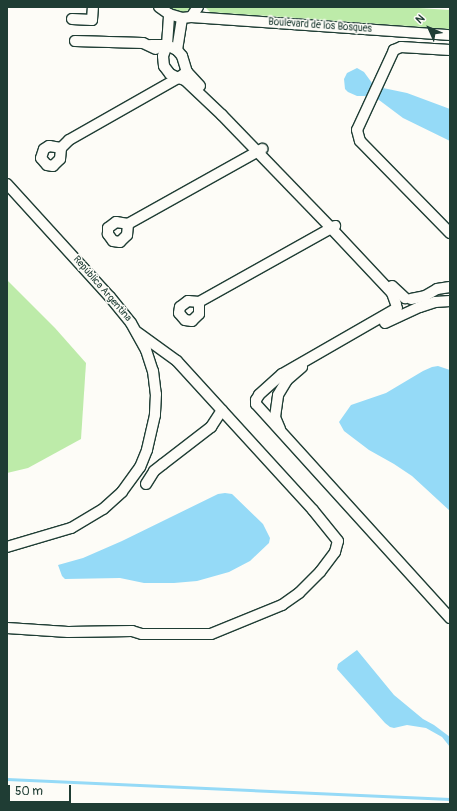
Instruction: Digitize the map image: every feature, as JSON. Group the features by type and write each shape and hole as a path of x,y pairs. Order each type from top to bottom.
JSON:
{"street":[{"path":"72,19 92,20 93,7"},
{"path":"177,50 186,18 198,7"},
{"path":"158,90 165,79 166,70 163,56 167,45 162,9"},
{"name":"Boulevard de los Bosques","path":"162,9 186,18 450,34"},
{"path":"75,41 167,45 177,50 182,56 187,72 333,227 392,293 398,309"},
{"path":"151,45 163,56"},
{"path":"450,50 400,47 394,50 357,130 360,141 450,233"},
{"path":"166,70 178,78 190,83 260,150"},
{"path":"61,148 69,140 187,72"},
{"path":"128,224 260,150"},
{"name":"República Argentina","path":"7,184 110,297 137,332 154,371 156,394 152,432 140,467 122,492 89,518 71,528 7,548"},
{"path":"333,227 410,302"},
{"path":"200,302 333,227"},
{"path":"283,434 277,423 275,410 278,395 287,380 297,371 410,302 437,289 450,287"},
{"path":"450,301 410,302 402,298 398,309 297,364 282,374 259,395 256,400 259,410 283,434 450,618"},
{"path":"7,628 68,632 132,631 142,634 211,634 282,604 299,593 336,552 338,541 313,510 177,361 137,332"},
{"path":"146,484 154,471 211,427 222,410"}],"green space":[{"path":"167,7 193,7 183,13 176,13"},
{"path":"205,7 403,7 450,10 450,29 210,12"},
{"path":"7,280 55,328 86,363 81,439 28,468 7,473"}],"water":[{"path":"357,68 364,72 372,83 383,88 407,93 450,109 450,141 403,118 379,100 367,96 357,96 348,92 345,89 344,79 347,73"},
{"path":"438,366 450,370 450,511 412,476 369,450 344,431 339,422 351,405 386,393 423,371"},
{"path":"218,494 232,494 263,524 270,538 269,543 250,561 229,572 197,581 174,583 144,583 120,578 65,579 62,576 58,565 83,558 122,541"},
{"path":"357,650 394,695 423,719 450,737 450,747 442,737 426,728 407,725 394,728 385,723 337,669 338,664"}],"waterway":[{"path":"7,779 450,799"}]}
